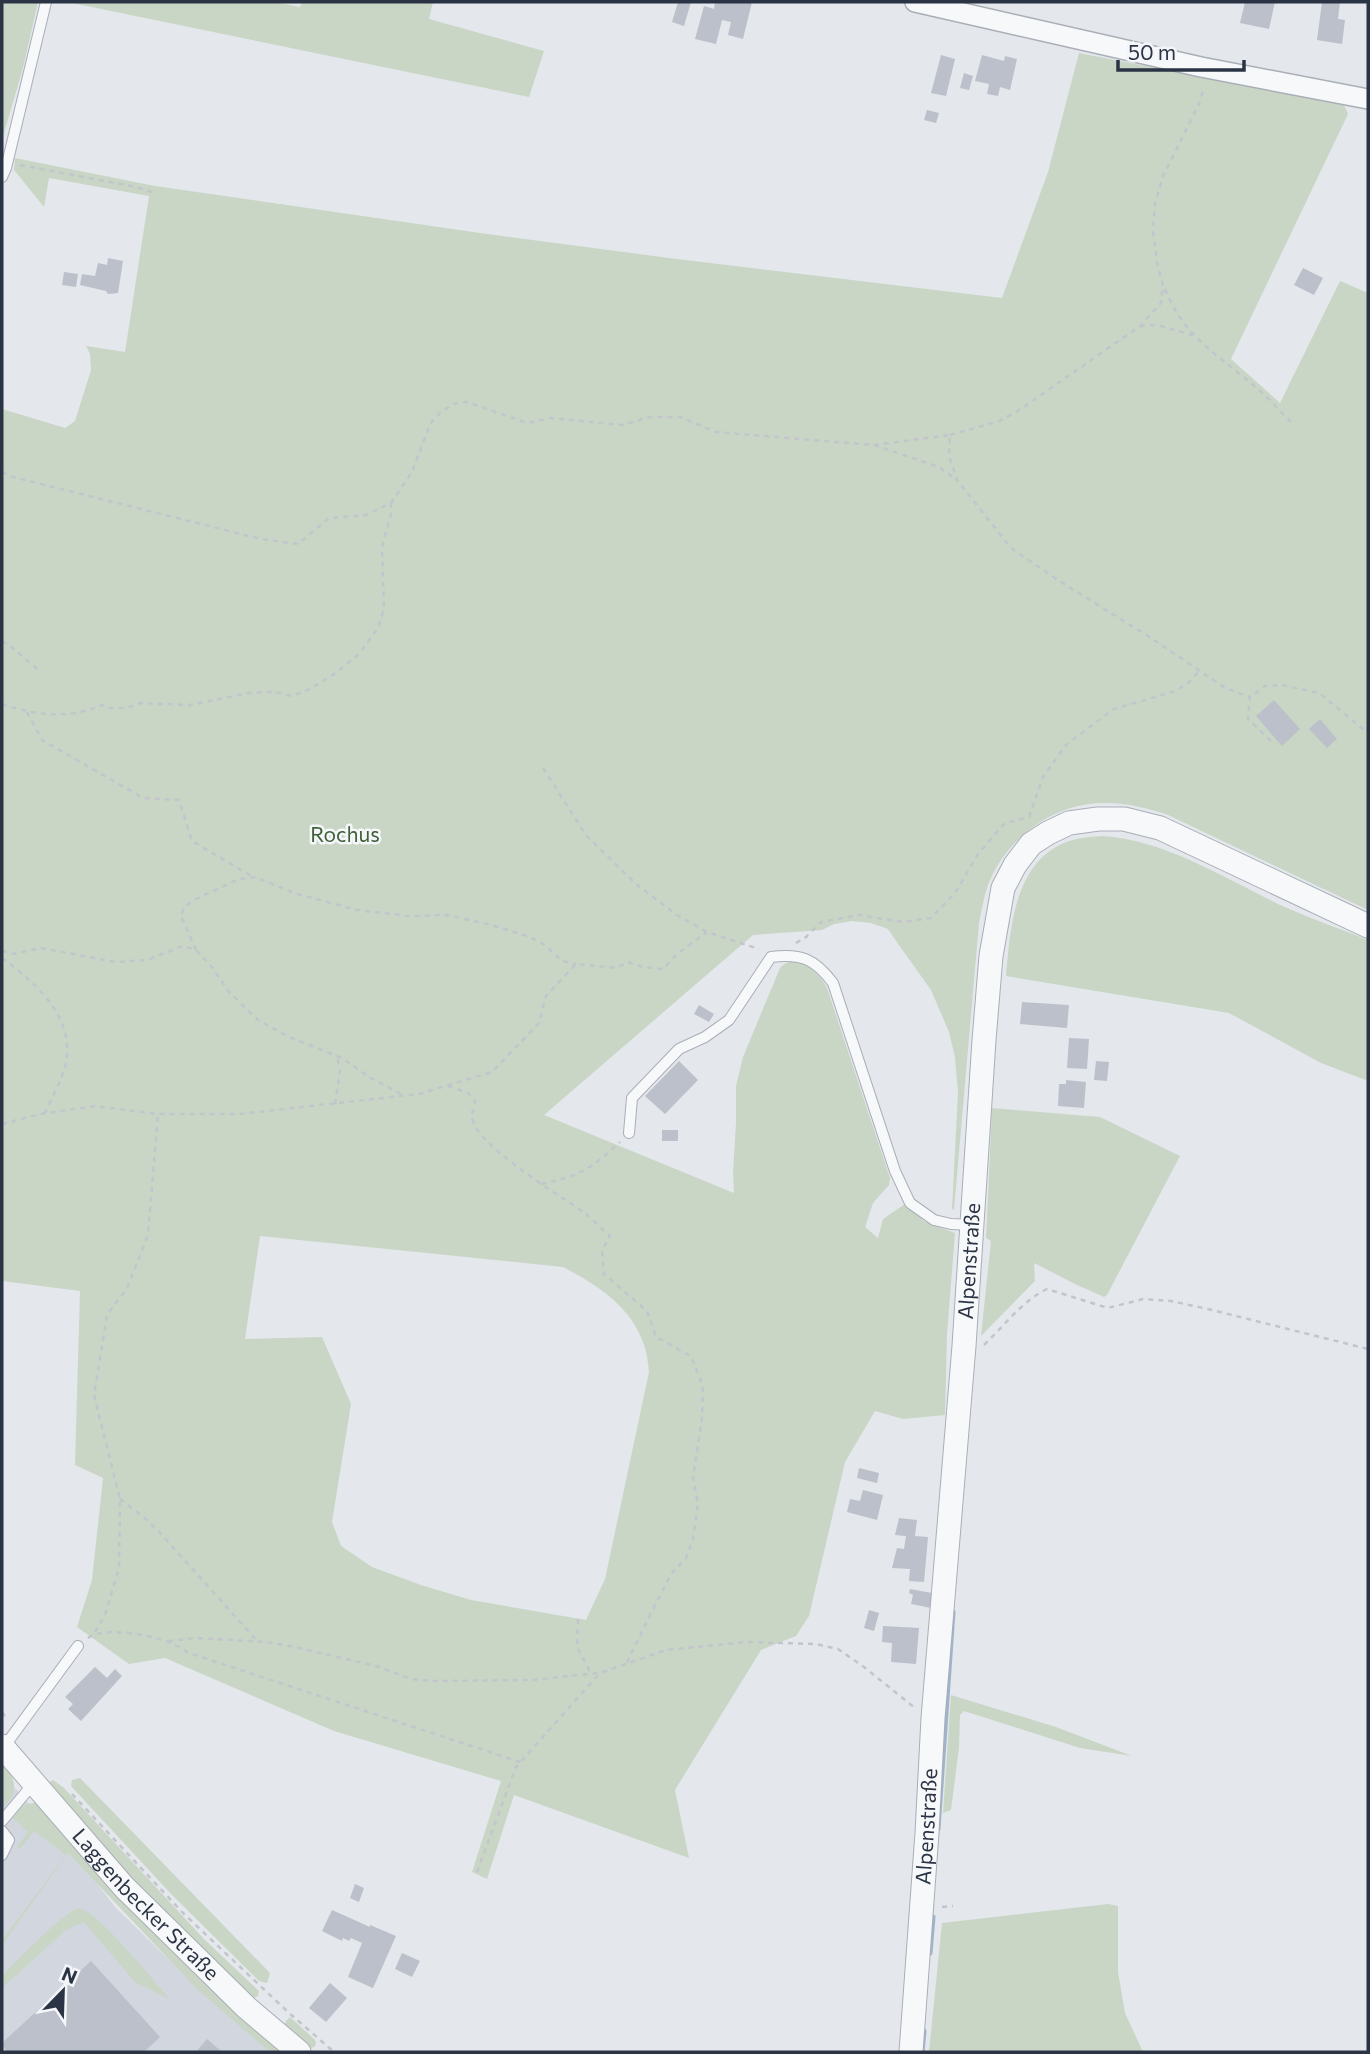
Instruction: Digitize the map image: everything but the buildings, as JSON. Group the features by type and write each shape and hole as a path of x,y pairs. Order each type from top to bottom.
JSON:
{"street":[{"path":"915,2 1201,67 1368,99"},
{"name":"Alpenstraße","path":"911,2052 933,1718 964,1346 991,956 1003,888 1031,844 1048,833 1069,823 1124,819 1160,828 1368,926"},
{"name":"Laggenbecker Straße","path":"6,1742 33,1783 142,1905 247,2008 299,2052"}],"lane":[{"path":"2,177 46,2"},
{"path":"629,1133 632,1098 680,1049 705,1037 730,1020 771,957 803,957 834,983 895,1171 910,1203 934,1220 971,1225"},
{"path":"6,1742 78,1646"},
{"path":"2,1821 33,1783"},
{"path":"2,1831 9,1840 2,1855"}],"path":[{"path":"1201,67 1204,88 1199,104 1163,176 1155,204 1153,231 1163,286 1172,308 1193,335 1215,356 1249,381 1294,425"},
{"path":"7,164 131,186 153,193"},
{"path":"2,472 261,539 298,544 329,518 366,515 391,503 412,472 430,424 453,404 467,402 527,423 552,418 622,425 650,417 680,417 716,432 873,445 950,435 999,421 1018,411 1140,326 1161,303 1163,286"},
{"path":"1140,326 1157,325 1193,335"},
{"path":"950,435 949,456 957,480"},
{"path":"873,445 939,467 957,480 1011,548 1225,688 1250,697"},
{"path":"2,704 27,712 59,715 86,712 102,705 107,708 126,708 141,703 190,705 249,693 274,692 292,696 310,689 359,654 378,628 384,609 382,547 391,514 391,503"},
{"path":"2,641 41,671"},
{"path":"792,945 806,937 821,922 859,915 903,922 931,918 955,892 978,854 1005,823 1029,817 1043,777 1066,745 1114,709 1176,691 1200,670"},
{"path":"1271,741 1248,719 1250,697 1265,686 1281,685 1320,693 1363,729 1368,729"},
{"path":"27,712 43,740 143,798 179,800 192,841 255,877 294,893 357,910 409,916 446,915 492,925 530,937 545,945 562,961 616,968 628,962 663,969 677,954 707,932"},
{"path":"542,768 586,835 636,884 677,915 707,932 766,950"},
{"path":"255,877 239,879 184,907 181,916 196,950 229,992 258,1020 289,1037 337,1056 405,1096"},
{"path":"2,951 13,954 41,948 115,962 147,960 183,946 196,950"},
{"path":"2,958 36,986 57,1012 68,1038 66,1064 45,1114"},
{"path":"2,1124 94,1107 158,1114 239,1114 405,1096 448,1086 492,1072 539,1023 546,996 576,964"},
{"path":"335,1104 340,1071 337,1056"},
{"path":"448,1086 468,1093 475,1101 472,1118 481,1135 496,1150 586,1215 610,1236 602,1251 604,1274 647,1311 656,1337 691,1356 702,1386 702,1418 693,1478 698,1504 693,1539 686,1558 667,1583 626,1664"},
{"path":"78,1646 95,1632 105,1615 119,1568 120,1499 94,1395 107,1315 127,1287 148,1235 158,1114"},
{"path":"541,1184 569,1178 597,1164 629,1133"},
{"path":"964,1346 981,1348 1019,1308 1047,1289 1108,1308 1143,1299 1171,1301 1368,1349"},
{"path":"120,1499 161,1534 258,1642"},
{"path":"578,1619 577,1647 590,1674"},
{"path":"95,1632 128,1633 168,1642 189,1653 520,1762"},
{"path":"168,1642 196,1638 295,1647 376,1666 411,1679 435,1681 532,1680 590,1674 666,1650 746,1642 816,1644 838,1649 919,1711 933,1718"},
{"path":"477,1871 516,1767 600,1672"},
{"path":"2,1712 6,1742"},
{"path":"66,1789 183,1913 334,2052"}],"shaded area":[{"path":"2,1774 73,1852 115,1907 203,1993 274,2052 2,2052"}],"green space":[{"path":"2,2 38,2 23,68 2,140"},
{"path":"67,2 275,2 300,7 302,2 433,2 429,19 544,51 529,97"},
{"name":"Rochus","path":"1079,53 1344,105 1348,114 1231,359 1280,403 1340,281 1368,293 1368,910 1168,815 1149,809 1096,803 1062,811 1029,830 1009,850 993,873 979,923 954,1210 958,1093 955,1057 949,1032 931,990 888,929 871,923 852,921 834,924 822,930 753,935 544,1115 734,1193 736,1086 743,1057 780,968 793,962 813,971 827,988 890,1178 889,1185 873,1203 865,1227 878,1238 883,1219 905,1204 925,1222 955,1233 947,1334 945,1415 903,1419 875,1411 845,1462 809,1616 796,1636 761,1650 675,1790 689,1858 514,1795 487,1879 472,1872 501,1781 334,1731 165,1658 129,1664 77,1627 92,1580 103,1478 75,1465 80,1291 2,1281 2,409 65,428 75,421 91,370 90,354 86,346 125,352 149,196 49,178 44,207 14,170 15,158 155,186 480,233 1002,298 1048,172","holes":["260,1236 563,1267 600,1289 622,1308 631,1319 644,1345 649,1372 605,1579 586,1620 471,1600 421,1585 372,1567 341,1546 332,1522 351,1404 322,1337 245,1339"]},
{"path":"1102,836 1126,839 1174,853 1287,908 1368,940 1368,1081 1321,1063 1229,1013 1006,976 1013,919 1025,882 1034,866 1047,853 1064,843"},
{"path":"992,1108 1100,1117 1180,1156 1107,1295 1104,1297 1034,1263 1035,1281 981,1336 991,1241 986,1238"},
{"path":"951,1695 1056,1727 1132,1756 1080,1748 964,1711 960,1715 951,1810 943,1813"},
{"path":"2,1761 13,1779 14,1791 2,1807"},
{"path":"80,1778 270,1973 267,1983 259,1981 172,1895 71,1786 72,1780"},
{"path":"53,1780 64,1788 204,1939 259,1991 258,1996 250,2000 185,1939 48,1783"},
{"path":"41,1804 286,2052 270,2052 198,1990 68,1853 2,1945 2,1940 66,1855 34,1831 20,1849 17,1847 28,1832 13,1818 21,1807"},
{"path":"1108,1904 1118,1906 1118,1972 1125,2013 1143,2052 929,2052 942,1923"},
{"path":"79,1908 88,1912 112,1934 171,2000 135,1982 84,1922 66,1930 2,1988 2,1976 51,1928"},
{"path":"290,2017 315,2040 315,2046 308,2050 283,2028"}],"waterway":[{"path":"938,1829 953,1612"},
{"path":"930,1953 933,1917"},
{"path":"922,2052 924,2031"}]}
